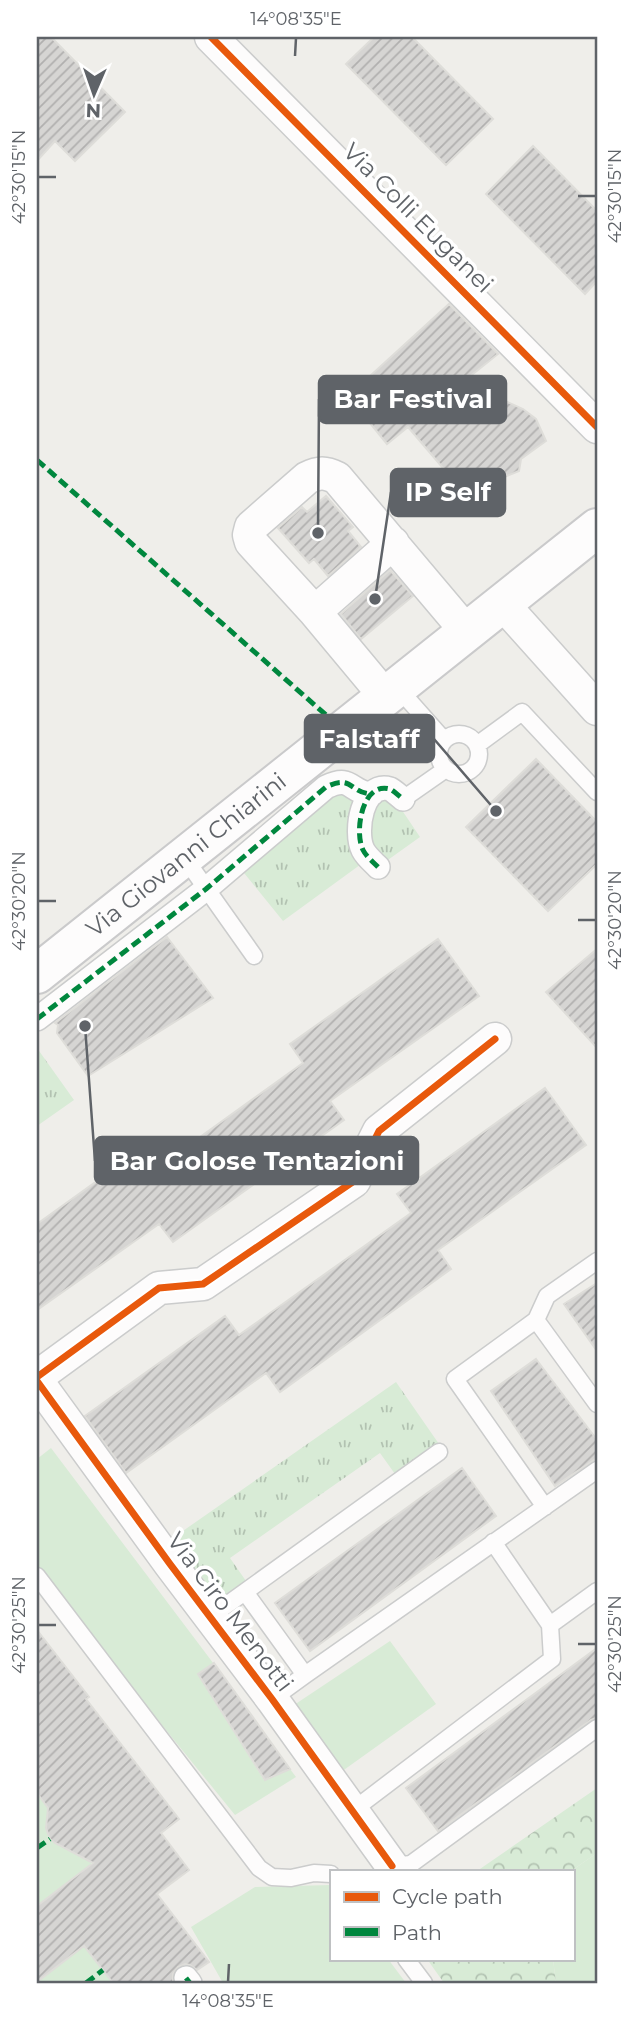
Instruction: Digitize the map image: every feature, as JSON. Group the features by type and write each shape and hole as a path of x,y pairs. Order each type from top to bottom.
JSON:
{"main road":[{"name":"Via Giovanni Chiarini","path":"39,966 184,857 597,528"}],"street":[{"name":"Via Colli Euganei","path":"211,37 597,427"},
{"path":"391,692 251,542 251,527 307,478 318,472 338,478 467,632"},
{"path":"316,612 393,543"},
{"path":"502,603 597,709"},
{"path":"37,1019 206,889 326,788 338,782 346,783 372,794"},
{"path":"377,867 362,849 359,820 364,803 373,792 387,789 403,799"},
{"path":"37,1379 159,1288 203,1284 354,1181 380,1131 495,1040"},
{"name":"Via Ciro Menotti","path":"37,1379 392,1866"}],"lane":[{"path":"391,692 444,740"},
{"path":"477,745 522,712 597,792"},
{"path":"455,734 462,734 477,745 478,758 471,770 458,773 446,769 440,758 440,746 444,740 455,734"},
{"path":"403,799 446,769"},
{"path":"184,857 254,956"},
{"path":"545,1507 455,1379 536,1320 547,1296 597,1261"},
{"path":"536,1320 597,1404"},
{"path":"210,1617 439,1452"},
{"name":"Via Ciro Menotti","path":"272,1699 597,1470"},
{"path":"352,1811 552,1659 551,1625 493,1542"},
{"path":"37,1576 259,1868 272,1877 330,1874"},
{"path":"551,1625 597,1591"},
{"path":"245,1592 304,1675"},
{"name":"Via Ciro Menotti","path":"392,1866 411,1864 597,1728"},
{"path":"407,1960 424,1983"}],"green space":[{"path":"339,784 389,791 420,837 385,862 370,838 364,862 283,921 240,868"},
{"path":"37,1048 74,1100 37,1126"},
{"path":"396,1382 439,1444 395,1474 380,1453 230,1558 246,1581 215,1604 170,1540"},
{"path":"51,1448 238,1696 219,1708 264,1780 290,1769 296,1777 235,1815 37,1580 37,1459"},
{"path":"390,1641 436,1704 341,1772 294,1705"},
{"path":"597,1788 597,1853 572,1870 478,1870"},
{"path":"37,1793 51,1812 47,1827 50,1839 61,1846 77,1845 92,1864 37,1906"},
{"path":"597,1853 597,1983 556,1983 553,1960 574,1960 572,1870"},
{"path":"330,1885 330,1960 389,1960 406,1983 223,1983 191,1927 255,1887"},
{"path":"84,1946 113,1983 37,1983 37,1982"},
{"path":"428,1960 553,1960 556,1983 444,1983"}],"building":[{"path":"37,37 51,37 125,112 75,161 55,141 37,161"},
{"path":"374,37 412,37 493,119 446,165 346,64"},
{"path":"533,146 597,211 597,281 585,294 486,194"},
{"path":"449,304 498,354 463,382 523,409 536,419 546,441 521,459 519,471 497,480 472,502 408,427 387,444 348,396"},
{"path":"326,496 353,527 348,531 361,547 328,576 314,559 309,563 278,528 302,507 307,512"},
{"path":"390,570 413,596 361,639 341,614"},
{"path":"536,759 597,822 597,864 548,911 466,827"},
{"path":"167,937 213,998 88,1076 57,1033 58,1025 55,1023"},
{"path":"438,939 479,996 330,1101 344,1120 173,1242 159,1224 37,1310 37,1224 118,1166 132,1185 175,1155 303,1063 290,1044"},
{"path":"597,949 597,1048 546,992"},
{"path":"545,1088 586,1145 438,1250 451,1269 280,1392 266,1373 126,1473 85,1416 225,1316 239,1335 411,1213 397,1194"},
{"path":"597,1283 597,1351 564,1304"},
{"path":"536,1359 597,1440 597,1458 555,1486 491,1391"},
{"path":"462,1468 496,1516 310,1651 275,1603"},
{"path":"37,1630 89,1697 86,1699 179,1819 161,1833 189,1870 157,1894 209,1962 197,1970 185,1964 178,1967 173,1974 173,1983 113,1983 84,1946 37,1982 37,1906 93,1863 50,1839 46,1828 48,1808 37,1793"},
{"path":"597,1648 597,1718 438,1831 406,1788"},
{"path":"214,1663 290,1769 265,1780 198,1674"}],"marked path":[{"path":"37,460 343,730"},
{"path":"37,1019 206,889 326,787 341,782 372,794"},
{"path":"378,867 364,852 360,842 363,810 367,800 380,789 390,789 403,799"},
{"path":"37,1848 50,1839"},
{"path":"86,1983 103,1970"},
{"path":"186,1978 190,1983"}],"cycle path":[{"path":"211,37 597,427"},
{"path":"37,1377 159,1288 203,1284 354,1181 379,1131 495,1039"},
{"path":"37,1381 392,1866"}],"place":[{"name":"Bar Festival","path":"318,533"},
{"name":"IP Self","path":"375,599"},
{"name":"Falstaff","path":"496,811"},
{"name":"Bar Golose Tentazioni","path":"85,1026"}]}
